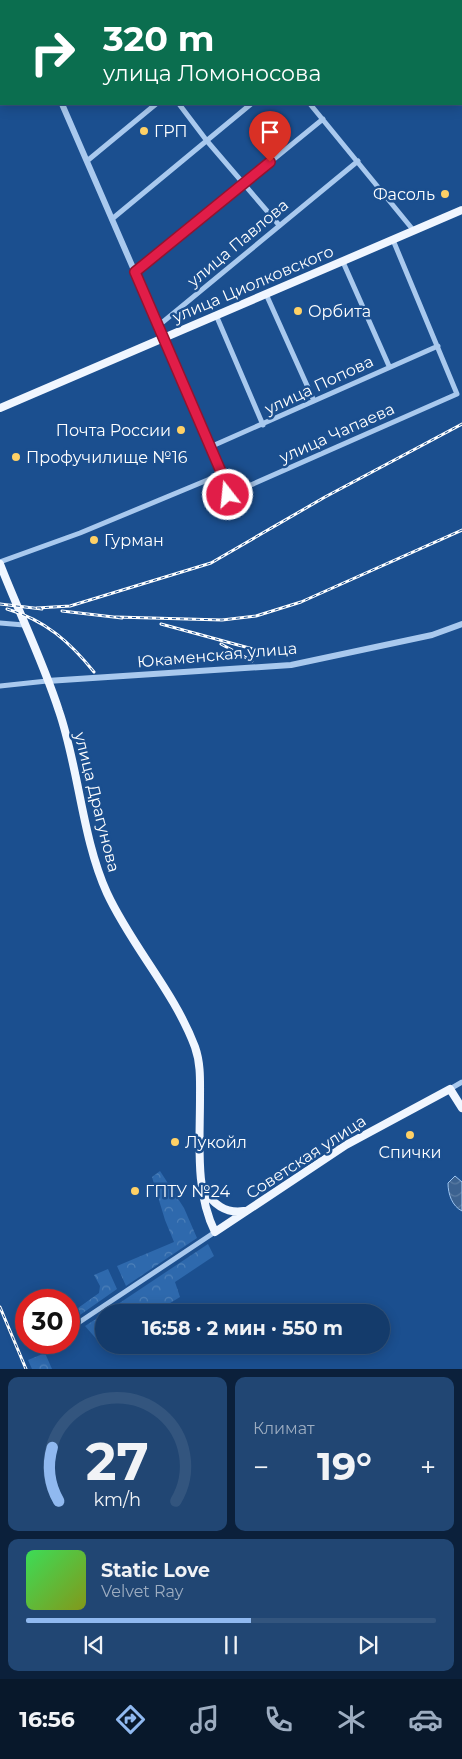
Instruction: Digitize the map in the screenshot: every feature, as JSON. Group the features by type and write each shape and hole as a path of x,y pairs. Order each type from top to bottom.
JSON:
{"main road":[{"name":"улица Циолковского","path":"0,408 462,210"},
{"name":"улица Драгунова","path":"0,563 60,711 93,857 107,892 122,922 173,1001 195,1047 200,1072 202,1184 205,1208 215,1232"},
{"path":"450,1088 462,1108"},
{"name":"Советская улица","path":"215,1232 346,1145 450,1088"},
{"path":"202,1184 212,1201 221,1208 238,1212 248,1210"}],"street":[{"path":"0,563 80,533 222,474 112,220 65,105"},
{"path":"87,161 155,105"},
{"path":"179,105 279,225"},
{"path":"112,220 250,105"},
{"path":"311,105 414,231"},
{"path":"135,272 323,119"},
{"name":"улица Павлова","path":"158,326 358,161"},
{"path":"393,240 438,346"},
{"path":"342,262 389,366"},
{"path":"266,294 314,401"},
{"path":"216,315 263,425"},
{"name":"улица Попова","path":"210,447 263,425 389,366 438,346"},
{"name":"улица Чапаева","path":"222,474 228,495 457,394 438,346"},
{"path":"0,623 24,625"},
{"name":"Юкаменская улица","path":"0,686 47,681 291,665 432,635 462,624"},
{"name":"Советская улица","path":"450,1088 462,1082"},
{"name":"Советская улица","path":"80,1322 215,1232"}],"green space":[{"path":"160,1171 184,1208 197,1238 126,1286 117,1266 174,1242 152,1177"},
{"path":"208,1244 214,1256 175,1282 180,1297 169,1304 118,1304"},
{"path":"108,1269 117,1289 80,1315 80,1307 99,1293 100,1286 94,1275"},
{"path":"95,1320 95,1337 85,1326"},
{"path":"45,1354 52,1369 32,1369 28,1360"}],"water":[{"path":"455,1176 462,1182 462,1211 453,1203 449,1191 448,1183"}],"railway":[{"path":"37,608 70,606 211,563 325,497 462,424"},
{"path":"116,617 222,620 256,616 301,602 462,530"},
{"path":"0,604 42,609"},
{"path":"7,609 33,619 56,633 76,651 94,672"},
{"path":"62,611 122,618"},
{"path":"161,624 271,654"},
{"path":"221,644 252,661"},
{"path":"0,1307 26,1369"}],"place":[{"name":"ГРП","path":"144,131"},
{"name":"Фасоль","path":"445,194"},
{"name":"Орбита","path":"298,311"},
{"name":"Почта России","path":"181,430"},
{"name":"Профучилище №16","path":"16,457"},
{"name":"Гурман","path":"94,540"},
{"name":"Спички","path":"410,1135"},
{"name":"Лукойл","path":"175,1142"},
{"name":"ГПТУ №24","path":"135,1191"}],"route":[{"path":"228,495 222,474 135,272 270,162"}]}
